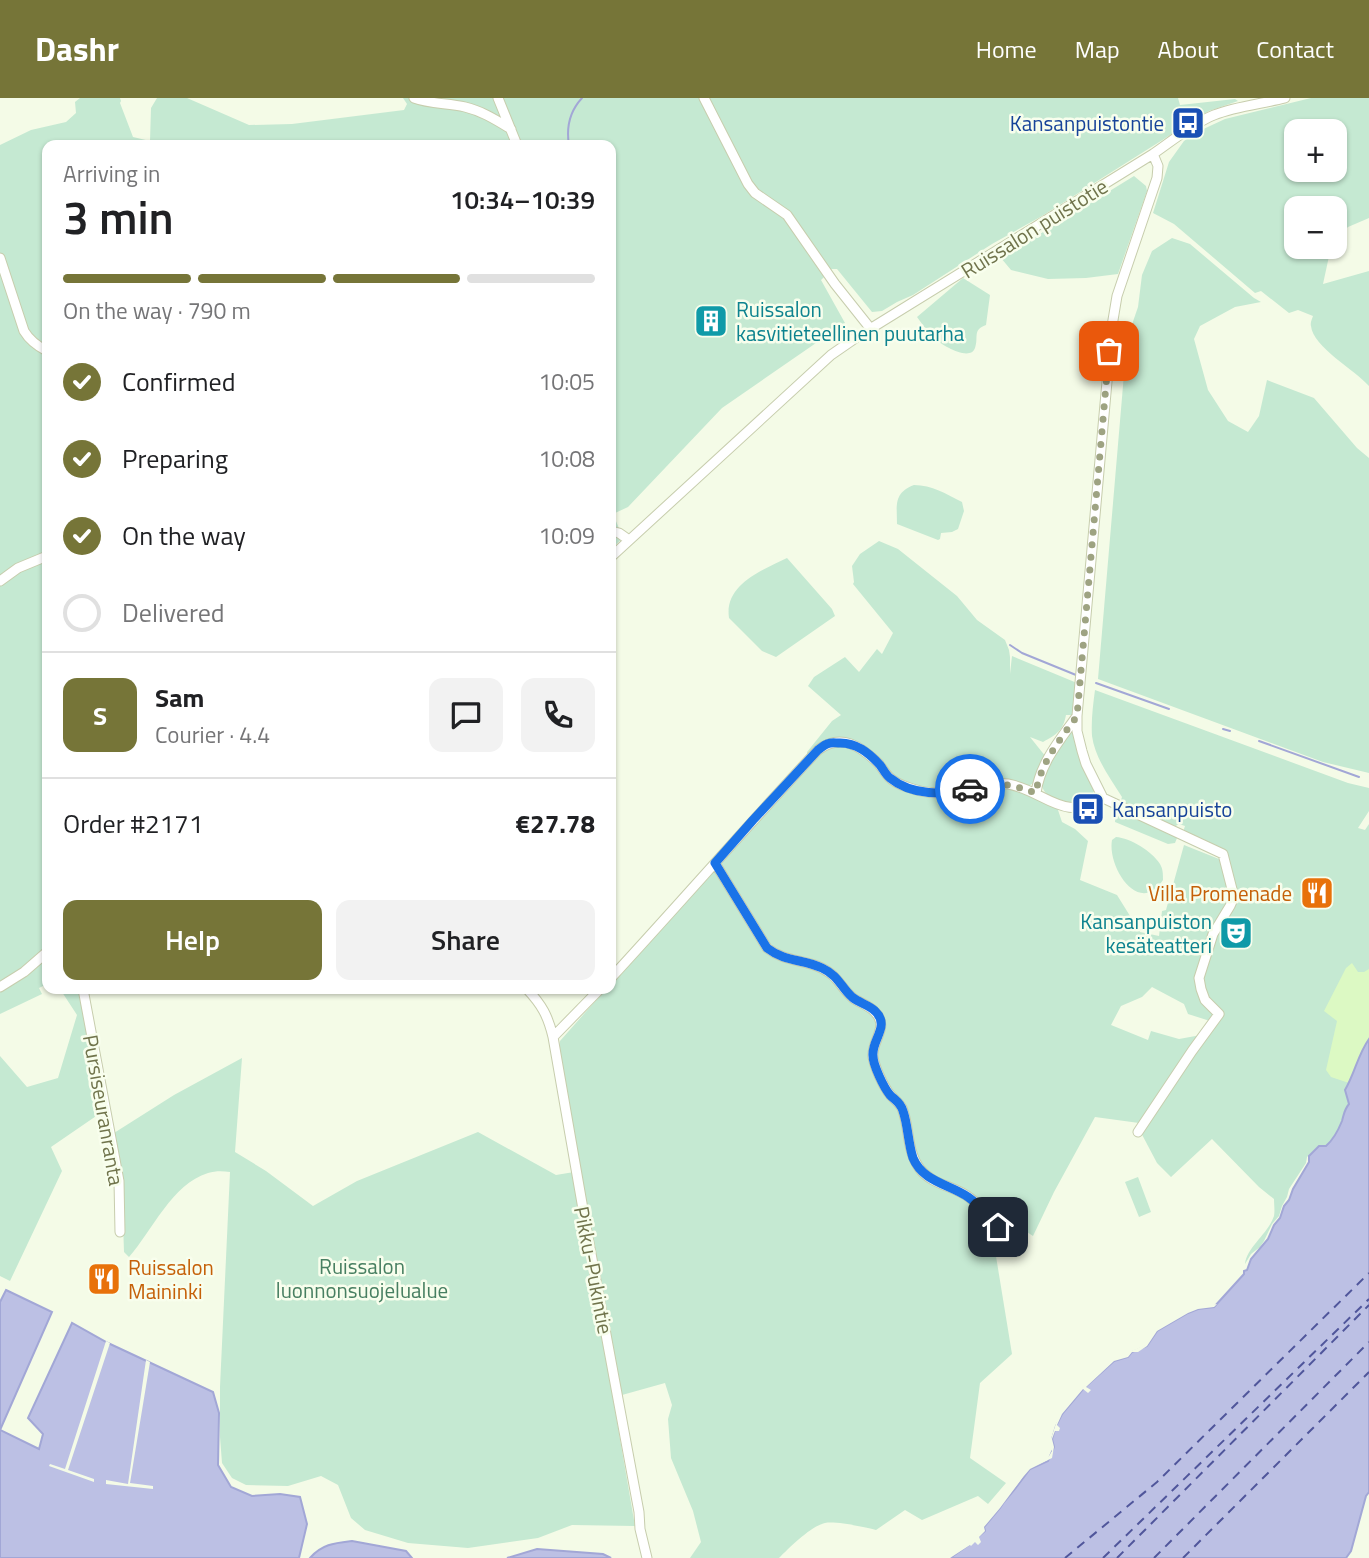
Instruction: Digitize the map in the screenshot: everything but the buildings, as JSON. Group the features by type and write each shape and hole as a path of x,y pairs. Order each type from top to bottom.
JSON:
{"street":[{"path":"414,98 482,112 511,129"},
{"path":"498,98 515,140"},
{"path":"704,98 748,184 755,193 787,215 835,284 870,328"},
{"name":"Ruissalon puistotie","path":"616,552 831,355 870,328 1153,154 1195,125 1229,110 1285,98"},
{"path":"1138,1132 1219,1014 1205,1000 1199,978 1213,934 1234,897 1223,853 1103,797 1086,764 1077,731 1112,326 1117,296 1157,178 1158,166 1153,154"},
{"path":"1,258 29,339 42,348"},
{"path":"616,533 629,540"},
{"path":"0,581 18,568 42,558"},
{"path":"1036,793 1046,761 1077,716"},
{"path":"616,973 762,810 818,750 827,744 845,742 858,745 890,778 905,787 920,791 957,792 1009,784 1036,793 1056,805 1074,807 1091,804 1103,797"},
{"path":"715,863 767,948 780,956 824,969 835,976 854,999 876,1012 882,1027 873,1056 885,1086 903,1111 914,1159 921,1171 935,1182 957,1189 971,1199 1010,1242"},
{"path":"0,987 42,956"},
{"name":"Pursiseuranranta","path":"84,994 118,1181 120,1232"},
{"name":"Pikku-Pukintie","path":"532,994 548,1018 553,1037 647,1558"},
{"path":"553,1037 595,994"}],"green space":[{"path":"80,98 120,98 133,137 146,140 42,140 42,986 39,988 42,994 0,1014 0,145 31,130 66,122 76,113 75,102"},
{"path":"157,98 187,98 249,125 292,124 404,110 407,104 403,98 1178,98 1180,105 1235,99 1238,101 1209,111 1186,124 1042,216 882,311 872,312 837,269 832,269 821,280 845,323 722,408 628,507 616,513 616,140 150,140 151,108"},
{"path":"1311,98 1369,98 1369,218 1347,228 1347,196 1284,196 1284,259 1328,259 1323,284 1369,271 1369,386 1319,342 1311,326 1313,316 1298,310 1289,313 1261,291 1255,293 1174,224 1153,213 1169,162 1184,141 1225,119"},
{"path":"1134,176 1146,186 1147,191 1118,274 1048,279 1011,270 1001,258"},
{"path":"1172,238 1190,244 1261,302 1235,307 1200,326 1194,339 1208,390 1228,421 1248,432 1259,416 1267,380 1314,398 1369,458 1369,773 1323,762 1098,679 1127,339 1138,307 1142,275 1152,251"},
{"path":"963,278 990,295 986,325 979,329 975,348 968,353 956,351 939,342 917,317"},
{"path":"914,485 933,488 962,502 964,511 958,529 941,533 938,540 897,524 899,496"},
{"path":"616,521 623,538 616,544"},
{"path":"879,541 898,549 957,596 977,620 1005,640 1009,650 1010,674 1012,656 1077,683 1073,715 1066,715 1059,732 1043,742 1030,737 1046,757 1029,786 1057,807 1062,822 1088,841 1080,880 1117,895 1140,932 1159,936 1162,911 1166,910 1184,845 1219,859 1223,850 1183,832 1185,826 1179,824 1174,827 1120,803 1122,797 1096,752 1092,736 1095,690 1348,783 1369,788 1369,811 1358,828 1365,830 1369,824 1369,1039 1345,1090 1349,1102 1348,1113 1331,1145 1316,1148 1307,1157 1289,1189 1279,1216 1260,1247 1251,1254 1245,1264 1250,1252 1271,1223 1274,1199 1212,1139 1171,1177 1157,1163 1138,1127 1139,1123 1095,1117 1033,1236 1015,1224 993,1238 1012,1354 980,1383 970,1458 1006,1483 988,1504 978,1496 922,1520 905,1510 876,1530 825,1523 807,1533 779,1558 690,1558 701,1542 693,1511 671,1458 668,1419 672,1405 665,1383 622,1395 558,1052 560,1041 602,994 616,994 616,977 810,759 807,752 832,721 841,715 808,686 814,677 845,657 859,672 877,649 882,654 893,633 853,584 852,566 860,554","holes":["1152,987 1184,1004 1188,1014 1210,1021 1201,1035 1179,1039 1151,1031 1148,1040 1111,1025 1121,1006 1142,997"]},
{"path":"787,558 832,609 835,616 776,657 762,651 729,618 729,606 739,587 747,580"},
{"path":"1073,729 1094,790 1090,800 1069,804 1047,794 1042,781 1050,760"},
{"path":"1116,809 1176,834 1175,843 1168,844 1115,822"},
{"path":"1116,837 1140,846 1160,864 1163,880 1154,890 1144,893 1135,891 1127,884 1114,863 1112,840"},
{"path":"63,994 79,994 102,1112 51,1147 62,1171 10,1281 0,1276 0,1056 27,1087 58,1078 77,1015"},
{"name":"Ruissalon luonnonsuojelualue","path":"242,1058 235,1152 313,1206 357,1181 478,1132 556,1175 574,1172 635,1526 572,1525 538,1538 468,1548 408,1543 365,1530 351,1518 338,1485 321,1476 288,1486 246,1485 232,1478 222,1463 220,1437 230,1172 208,1173 184,1187 164,1209 129,1257 124,1252 122,1192 114,1133 174,1095"},
{"path":"1138,1177 1151,1212 1139,1217 1125,1182"}],"sand":[{"path":"1352,963 1358,972 1369,969 1369,1039 1349,1083 1331,1077 1326,1070 1337,1021 1324,1011 1346,968"}],"water":[{"path":"1369,1039 1369,1492 1351,1551 1346,1558 950,1558 985,1531 984,1527 1030,1469 1048,1461 1054,1447 1052,1439 1056,1426 1062,1414 1083,1389 1114,1361 1128,1357 1132,1352 1147,1346 1157,1331 1188,1313 1214,1307 1244,1274 1251,1259 1268,1239 1280,1218 1309,1162 1309,1156 1319,1146 1326,1146 1337,1131 1349,1104 1345,1090"},
{"path":"6,1290 52,1312 0,1430 0,1302"},
{"path":"72,1323 108,1343 213,1392 219,1413 218,1465 231,1487 252,1496 280,1494 300,1497 307,1524 299,1558 0,1558 0,1430 39,1449 43,1434 28,1418"},
{"path":"352,1541 406,1551 412,1558 310,1558 324,1547"},
{"path":"537,1549 603,1554 611,1558 507,1558"}],"pier":[{"path":"1217,1304 1188,1313 1157,1331 1147,1346 1138,1352 1132,1352 1128,1357 1114,1361 1086,1387 1091,1390 1088,1393 1083,1389 1062,1414 1057,1425 1060,1428 1055,1431 1052,1439 1054,1447 1052,1458 1030,1469 1023,1477 984,1527 985,1531 979,1537 981,1542 978,1545 975,1542 946,1558 977,1535 981,1525 1027,1466 1049,1456 1052,1451 1049,1445 1059,1414 1073,1396 1112,1359 1145,1345 1153,1331 1178,1314 1195,1307"},
{"path":"106,1341 110,1343 68,1470 94,1479 94,1482 49,1466 50,1464 65,1469"},
{"path":"146,1360 150,1362 130,1483 153,1486 153,1489 106,1484 106,1480 128,1484"}],"waterway":[{"path":"569,140 570,120 582,98"},
{"path":"1010,645 1022,653 1076,675"},
{"path":"1096,683 1169,709"},
{"path":"1223,729 1230,731"},
{"path":"1259,741 1359,777"}],"ferry route":[{"path":"1065,1558 1157,1482 1369,1273"},
{"path":"1103,1558 1369,1299"},
{"path":"1117,1558 1369,1305"},
{"path":"1154,1558 1369,1342"},
{"path":"1183,1558 1369,1372"}],"way so far":[{"path":"970,789 1009,784 1036,793 1046,761 1077,716 1109,351"}],"place":[{"name":"Kansanpuistontie","path":"1188,123"},
{"name":"Ruissalon kasvitieteellinen puutarha","path":"711,321"},
{"name":"Kansanpuisto","path":"1088,809"},
{"name":"Villa Promenade","path":"1317,893"},
{"name":"Kansanpuiston kesäteatteri","path":"1236,933"},
{"name":"Ruissalon Maininki","path":"104,1279"}],"route":[{"path":"970,789 939,793 905,787 890,778 858,745 845,742 827,744 818,750 715,863 767,948 780,956 824,969 835,976 854,999 876,1012 882,1027 873,1056 881,1079 903,1111 914,1159 921,1171 935,1182 957,1189 971,1199 998,1227"}]}
